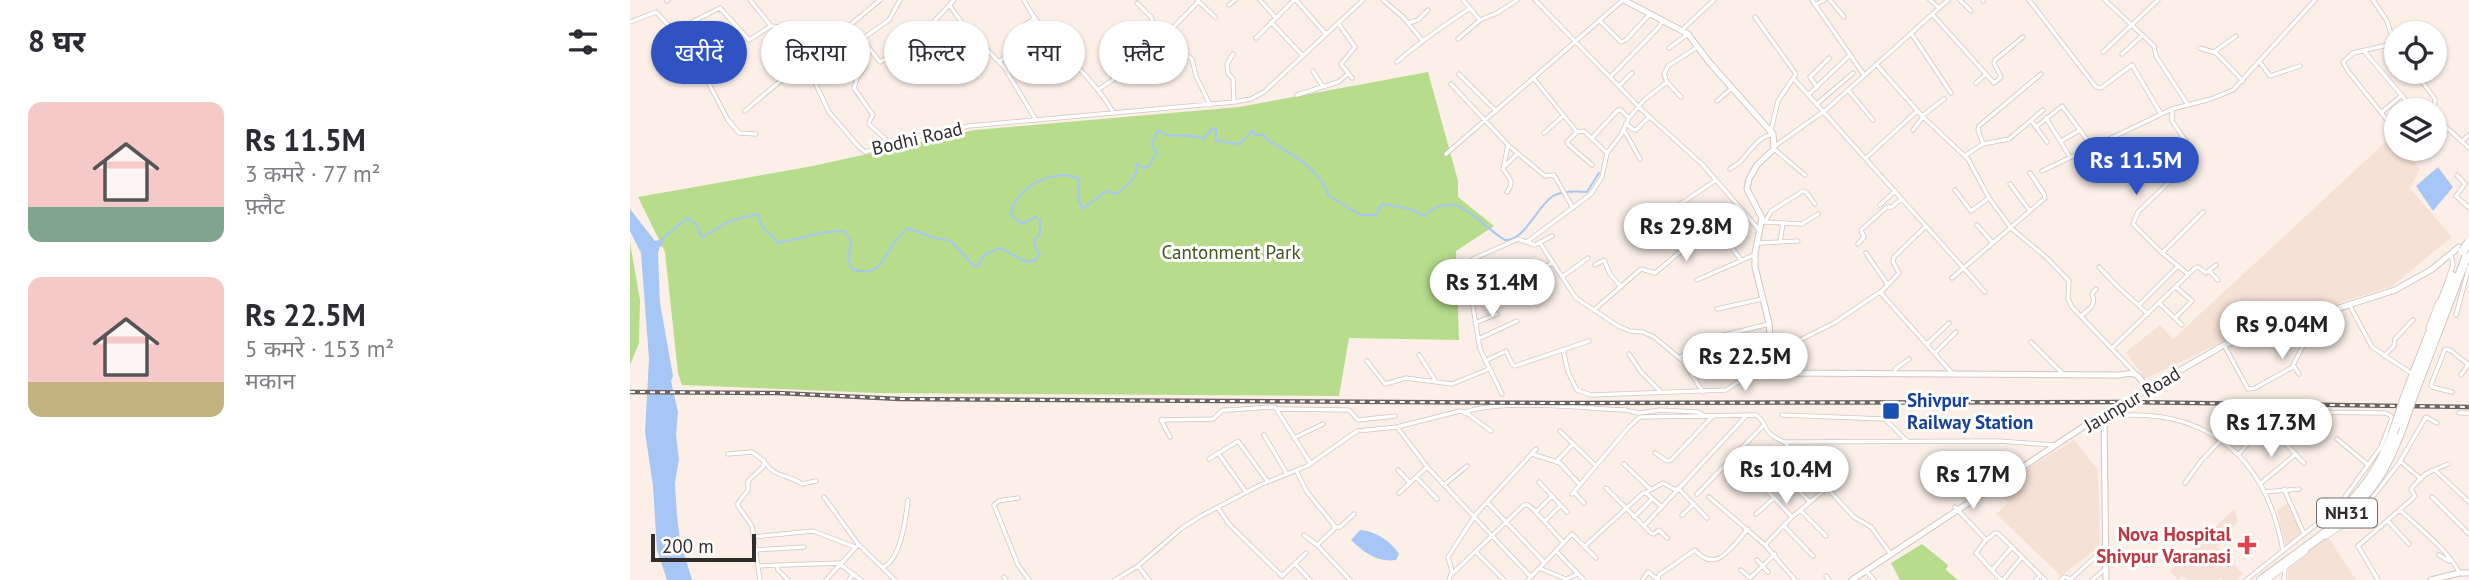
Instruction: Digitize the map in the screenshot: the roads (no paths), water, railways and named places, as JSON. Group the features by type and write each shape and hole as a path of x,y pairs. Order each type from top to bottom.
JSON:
{"highway":[{"name":"NH31","path":"2264,578 2358,495 2376,469 2467,249"},
{"name":"NH31","path":"2253,580 2264,578 2326,531 2361,500 2387,463 2403,425 2407,397"}],"street":[{"path":"715,0 749,40 761,32"},
{"name":"Bodhi Road","path":"750,0 767,21"},
{"path":"855,21 880,0"},
{"path":"900,0 889,20 862,39 880,61 910,47 954,0"},
{"path":"1024,0 1035,18 1099,89 1113,112"},
{"path":"1229,5 1235,0"},
{"path":"1260,0 1276,18"},
{"path":"1256,38 1295,0 1326,34"},
{"name":"Bodhi Road","path":"816,84 829,112 865,152 969,126 1234,102 1251,99 1264,92 1363,0"},
{"path":"1383,0 1422,40"},
{"path":"1463,0 1480,20"},
{"path":"1458,39 1480,20 1515,0"},
{"path":"1535,0 1649,117 1703,164 1760,232"},
{"path":"1446,154 1624,0 1685,32 1772,132"},
{"path":"1669,48 1714,0"},
{"path":"1812,0 1864,75"},
{"path":"1815,5 1824,0"},
{"path":"1830,0 1844,17"},
{"path":"1930,0 1939,8"},
{"path":"1764,222 1748,193 1748,184 1756,165 1774,147 1823,112 1948,0"},
{"path":"1960,0 1971,11"},
{"path":"2029,0 2095,87 2105,86 2132,65 2161,114"},
{"path":"2105,0 2154,46 2156,56 2188,105"},
{"path":"2103,52 2158,0"},
{"path":"2042,171 2172,109 2224,94 2243,80 2315,0"},
{"path":"2373,0 2387,21"},
{"path":"1180,21 1198,1 1215,17"},
{"path":"1138,3 1152,21"},
{"path":"950,6 965,27 999,62 1036,120"},
{"path":"695,21 720,8"},
{"path":"1408,23 1418,20 1428,9"},
{"path":"1397,62 1422,40 1429,38 1469,9"},
{"path":"630,22 656,12 664,21"},
{"path":"1599,20 1623,42 1650,14"},
{"path":"1932,14 1994,83 2000,78 1995,60 2022,37"},
{"path":"1755,17 1795,71 1794,79 1779,101 1772,132 1774,147 1805,175"},
{"path":"999,62 1018,46 1017,41 1021,36 1019,29 1035,18"},
{"path":"1610,77 1663,20"},
{"path":"1271,22 1303,56"},
{"path":"1338,23 1355,47 1341,64 1352,78"},
{"path":"1911,33 1951,93"},
{"path":"2122,54 2143,35"},
{"path":"2214,52 2236,36"},
{"path":"2384,47 2348,56 2343,61 2384,117"},
{"path":"1681,97 1664,76 1667,68 1694,48 1698,48"},
{"path":"2200,48 2214,52 2243,80"},
{"path":"2364,51 2404,98"},
{"path":"1233,54 1227,64 1227,71 1234,80 1234,102"},
{"path":"1809,94 1850,55"},
{"path":"1188,56 1192,59 1208,105"},
{"path":"1817,87 1810,77 1829,58"},
{"path":"2259,60 2269,76 2300,66"},
{"path":"1876,64 1922,117 1966,156 1989,198 2011,228 2069,281 2068,302 2147,388"},
{"path":"1313,71 1323,87"},
{"path":"1817,104 1853,72"},
{"path":"1619,86 1632,73"},
{"path":"1297,94 1338,82 1348,74"},
{"path":"1460,74 1496,111"},
{"path":"1983,144 1979,126 2041,74"},
{"path":"1976,83 1986,75"},
{"path":"1534,79 1577,132"},
{"path":"1794,79 1985,292"},
{"path":"1527,242 1591,194 1600,181 1606,153 1629,118 1638,106 1667,82"},
{"path":"709,84 728,120 739,132 756,134"},
{"path":"745,111 775,84"},
{"path":"855,84 854,88 873,115 869,121 870,125 891,144"},
{"path":"1099,89 1107,84"},
{"path":"1451,84 1508,145 1545,176 1553,175 1573,208"},
{"path":"1717,101 1732,88"},
{"path":"1848,90 1873,120"},
{"path":"2381,113 2402,95"},
{"path":"1913,130 1922,117 1944,99"},
{"path":"2036,127 2062,106 2088,142"},
{"path":"2172,109 2172,121 2196,156 2133,220 2135,227 2188,274"},
{"path":"1591,139 1618,110 1629,118"},
{"path":"1966,156 1983,144 2009,139 2043,110"},
{"path":"1866,158 1917,111"},
{"path":"1544,133 1563,116"},
{"path":"1626,123 1636,130 1649,117"},
{"path":"2046,118 2070,157"},
{"path":"2031,120 2047,142"},
{"path":"2447,128 2469,148"},
{"path":"1623,130 1640,159"},
{"path":"2060,141 2080,130"},
{"path":"1592,165 1567,143 1577,132 1584,131 1606,153"},
{"path":"1730,169 1772,132"},
{"path":"2462,141 2469,135"},
{"path":"1507,192 1511,178 1503,167 1508,145"},
{"path":"1503,167 1517,153"},
{"path":"1952,278 2045,197 2030,173"},
{"path":"2458,175 2465,184 2456,196 2469,208"},
{"path":"1594,310 1642,269 1657,272 1682,250 1682,245 1660,218 1716,180"},
{"path":"2010,184 2030,211"},
{"path":"1955,190 1971,211 1989,198"},
{"path":"1815,204 1807,191 1803,191 1771,211 1760,232 1754,255 1774,359 1782,375 2135,373"},
{"path":"1880,205 1895,191"},
{"path":"1858,244 1864,237 1861,229 1901,199"},
{"path":"2162,253 2203,212"},
{"path":"1764,222 1805,224 1818,214"},
{"path":"1780,242 1783,223"},
{"path":"1977,225 1993,243"},
{"path":"1794,343 1834,323 1881,292 1899,273 1893,259 1926,226"},
{"path":"1722,234 1741,260"},
{"path":"2467,249 2469,235"},
{"path":"1502,394 1478,339 1466,263 1518,239 1532,244 1552,236"},
{"path":"1758,243 1798,241"},
{"path":"1540,243 1576,298 1627,330 1654,337 1679,358 1703,392"},
{"name":"Jaunpur Road","path":"1889,552 2092,421 2224,345 2395,290 2431,270 2451,253 2467,249"},
{"path":"1866,253 1888,285"},
{"path":"2407,397 2411,373 2453,265 2451,253"},
{"path":"1697,280 1754,255"},
{"path":"1562,277 1588,258"},
{"path":"1595,265 1604,260 1620,287"},
{"path":"1515,279 1539,271 1552,263"},
{"path":"2112,348 2188,274 2197,267 2206,273 2216,265"},
{"path":"2139,305 2178,266"},
{"path":"2099,267 2148,314"},
{"path":"2456,314 2469,267"},
{"path":"2209,271 2218,279"},
{"path":"1525,276 1538,305"},
{"path":"2175,318 2192,301 2176,287"},
{"path":"2081,316 2093,305 2092,294 2096,289"},
{"path":"1881,292 1954,375"},
{"path":"1717,309 1762,299"},
{"path":"2159,303 2182,325"},
{"path":"2349,304 2366,339 2384,356 2411,373"},
{"path":"1475,323 1497,314"},
{"path":"2384,356 2413,320"},
{"path":"1478,339 1517,321"},
{"path":"1927,344 1949,323"},
{"path":"1679,358 1713,339 1769,324"},
{"path":"1935,353 1956,332"},
{"path":"1713,339 1732,373"},
{"path":"1745,352 1770,339"},
{"path":"1485,360 1506,351 1515,366 1589,341"},
{"path":"2031,342 2063,375"},
{"path":"2224,345 2248,389 2255,388 2293,367 2302,346"},
{"path":"2452,392 2431,385 2445,349 2469,365 2461,375"},
{"path":"1563,350 1569,372 1580,393 1591,395 1703,392 1730,388 1774,359"},
{"path":"1629,354 1638,368 1661,392"},
{"path":"1419,355 1436,382"},
{"path":"1895,375 1895,369 1909,359"},
{"path":"1367,361 1385,384 1406,378 1452,384 1489,369"},
{"path":"2293,367 2299,374"},
{"path":"1115,580 1138,566 1182,528 1246,492 1297,472 1362,430 1397,427 1482,407 1532,406 1639,413 1657,410 1696,412 1705,416"},
{"path":"1170,437 1161,420 1213,419 1223,410 1250,407 1349,410 1359,420 1362,430"},
{"path":"1278,409 1311,464"},
{"path":"2219,411 2287,414 2338,411 2388,413 2392,416 2381,447 2337,508 2246,580"},
{"path":"1465,412 1491,431"},
{"path":"2459,413 2469,413"},
{"path":"1644,526 1747,414"},
{"path":"1584,503 1573,493 1638,417 1758,415 1771,436 1784,442 1858,521 1871,527 1889,552"},
{"path":"1782,415 1888,420 1908,441"},
{"path":"2106,580 2104,416 2161,415 2193,425 2221,440 2238,455 2261,483 2277,525 2283,551"},
{"path":"1359,420 1395,416"},
{"path":"1655,453 1667,461 1671,460 1713,417"},
{"path":"2264,578 2285,568 2353,519 2400,461 2426,417 2437,423"},
{"path":"1294,438 1323,424"},
{"path":"1697,494 1763,426"},
{"path":"1397,427 1427,467 1530,579 1572,534 1597,558"},
{"path":"1560,431 1595,466"},
{"path":"1264,435 1287,474"},
{"path":"2337,439 2367,464"},
{"path":"1784,442 1997,440 2054,445"},
{"path":"2185,483 2221,440"},
{"path":"1209,459 1238,441 1268,482"},
{"path":"2238,455 2250,441"},
{"path":"2284,442 2304,463"},
{"path":"1556,462 1573,444"},
{"path":"1451,578 1448,557 1474,517 1536,449"},
{"path":"728,454 752,452 775,474 793,479 802,485 816,481"},
{"path":"1219,453 1246,492"},
{"path":"1532,454 1556,462 1580,485"},
{"path":"2261,483 2296,454"},
{"path":"1734,456 1792,517"},
{"path":"2400,461 2421,479"},
{"path":"760,580 750,522 738,503 748,490 748,481 765,463"},
{"path":"1625,464 1650,489"},
{"path":"2378,580 2358,546 2414,496 2411,489 2421,479 2448,464"},
{"path":"1444,485 1467,466"},
{"path":"1399,493 1427,467"},
{"path":"1753,477 1762,469"},
{"path":"1398,470 1410,483"},
{"path":"2433,470 2469,502"},
{"path":"1297,472 1307,492 1335,527"},
{"path":"1416,477 1437,499"},
{"path":"1539,482 1567,512"},
{"path":"1585,546 1626,508 1650,489 1663,483 1677,489 1707,518"},
{"path":"1793,485 1810,502"},
{"path":"1606,488 1653,534 1659,530 1667,538"},
{"path":"1765,545 1792,517 1827,488"},
{"path":"2284,489 2304,534"},
{"path":"2265,492 2299,489"},
{"path":"1645,493 1662,507"},
{"path":"1536,512 1552,496"},
{"path":"824,497 857,546 895,580"},
{"path":"1709,497 1775,554 1795,580"},
{"path":"2432,497 2469,534"},
{"path":"1018,498 999,501 994,505 1016,561 1029,580"},
{"path":"1756,514 1773,498"},
{"path":"1634,517 1652,499"},
{"path":"882,567 891,562 904,531 908,500"},
{"path":"1488,502 1545,562"},
{"path":"1682,516 1694,504"},
{"path":"1451,578 1524,505 1536,512 1563,542"},
{"path":"1545,521 1561,505"},
{"path":"1217,507 1229,524 1282,576 1306,553"},
{"path":"1956,508 1986,540"},
{"path":"1800,510 1826,536"},
{"path":"2400,510 2459,572"},
{"path":"1317,545 1335,527 1339,527 1354,514"},
{"path":"2388,521 2410,544"},
{"path":"1784,526 1813,556"},
{"path":"1643,579 1648,572 1657,580 1659,575 1695,550 1704,560 1713,562 1723,556 1748,529"},
{"path":"753,537 813,530 857,546"},
{"path":"2022,557 2002,580 1976,553 1986,540 1997,533 2012,547 2022,557 2045,580"},
{"path":"1304,535 1350,580"},
{"path":"826,580 857,546"},
{"path":"2061,580 2064,577 2071,579 2107,546"},
{"path":"755,550 804,547"},
{"path":"1992,570 2012,547"},
{"path":"1556,551 1584,580"},
{"path":"1476,552 1501,579"},
{"path":"1849,580 1866,571 1889,552"},
{"path":"1849,580 1889,552"},
{"path":"1741,570 1750,579 1775,554"},
{"path":"2439,555 2455,565"},
{"path":"1757,560 1769,572"},
{"path":"758,566 841,563 861,580"},
{"path":"777,565 780,573 788,580"},
{"path":"1295,565 1310,580"},
{"path":"1138,566 1149,580"},
{"path":"1539,568 1566,580 1578,574"},
{"path":"2284,580 2285,568"},
{"path":"2092,580 2106,569"},
{"path":"1866,571 1874,580"},
{"path":"2431,580 2459,572 2469,573"},
{"path":"849,580 853,574"},
{"path":"2036,580 2040,575"}],"water":[{"path":"2438,167 2453,187 2433,211 2416,186"},
{"path":"630,209 655,241 662,239 658,253 660,303 678,412 676,435 679,459 675,483 677,516 680,540 692,580 667,580 657,550 653,486 645,432 649,359 641,253 630,231"},
{"path":"1360,530 1371,532 1387,541 1399,554 1396,560 1383,560 1361,549 1351,540"}],"waterway":[{"path":"661,246 662,239 687,218 695,223 702,237 730,221 757,214 763,228 778,243 826,232 844,231 851,241 848,258 852,269 863,272 879,266 900,235 908,228 951,241 974,266 979,265 984,255 1000,248 1026,262 1036,260 1039,253 1034,239 1040,235 1040,220 1036,217 1022,224 1011,215 1019,196 1036,183 1058,176 1078,178 1079,202 1083,209 1106,191 1116,194 1129,184 1136,173 1137,164 1148,167 1157,152 1152,146 1159,131 1203,139 1213,128 1216,129 1216,141 1240,144 1253,130 1255,135 1264,135 1266,139 1303,162 1319,177 1328,195 1360,215 1377,215 1383,204 1410,209 1424,216 1436,208 1456,206 1466,210 1505,240 1519,235 1553,196 1569,192 1587,192 1599,173"}],"railway":[{"path":"630,392 778,393 900,399 1552,403 2125,402 2469,407"}],"place":[{"name":"Shivpur Railway Station","path":"1891,411"},
{"name":"Nova Hospital Shivpur Varanasi","path":"2247,545"}],"park label":[{"name":"Cantonment Park","path":"1231,252"}]}
